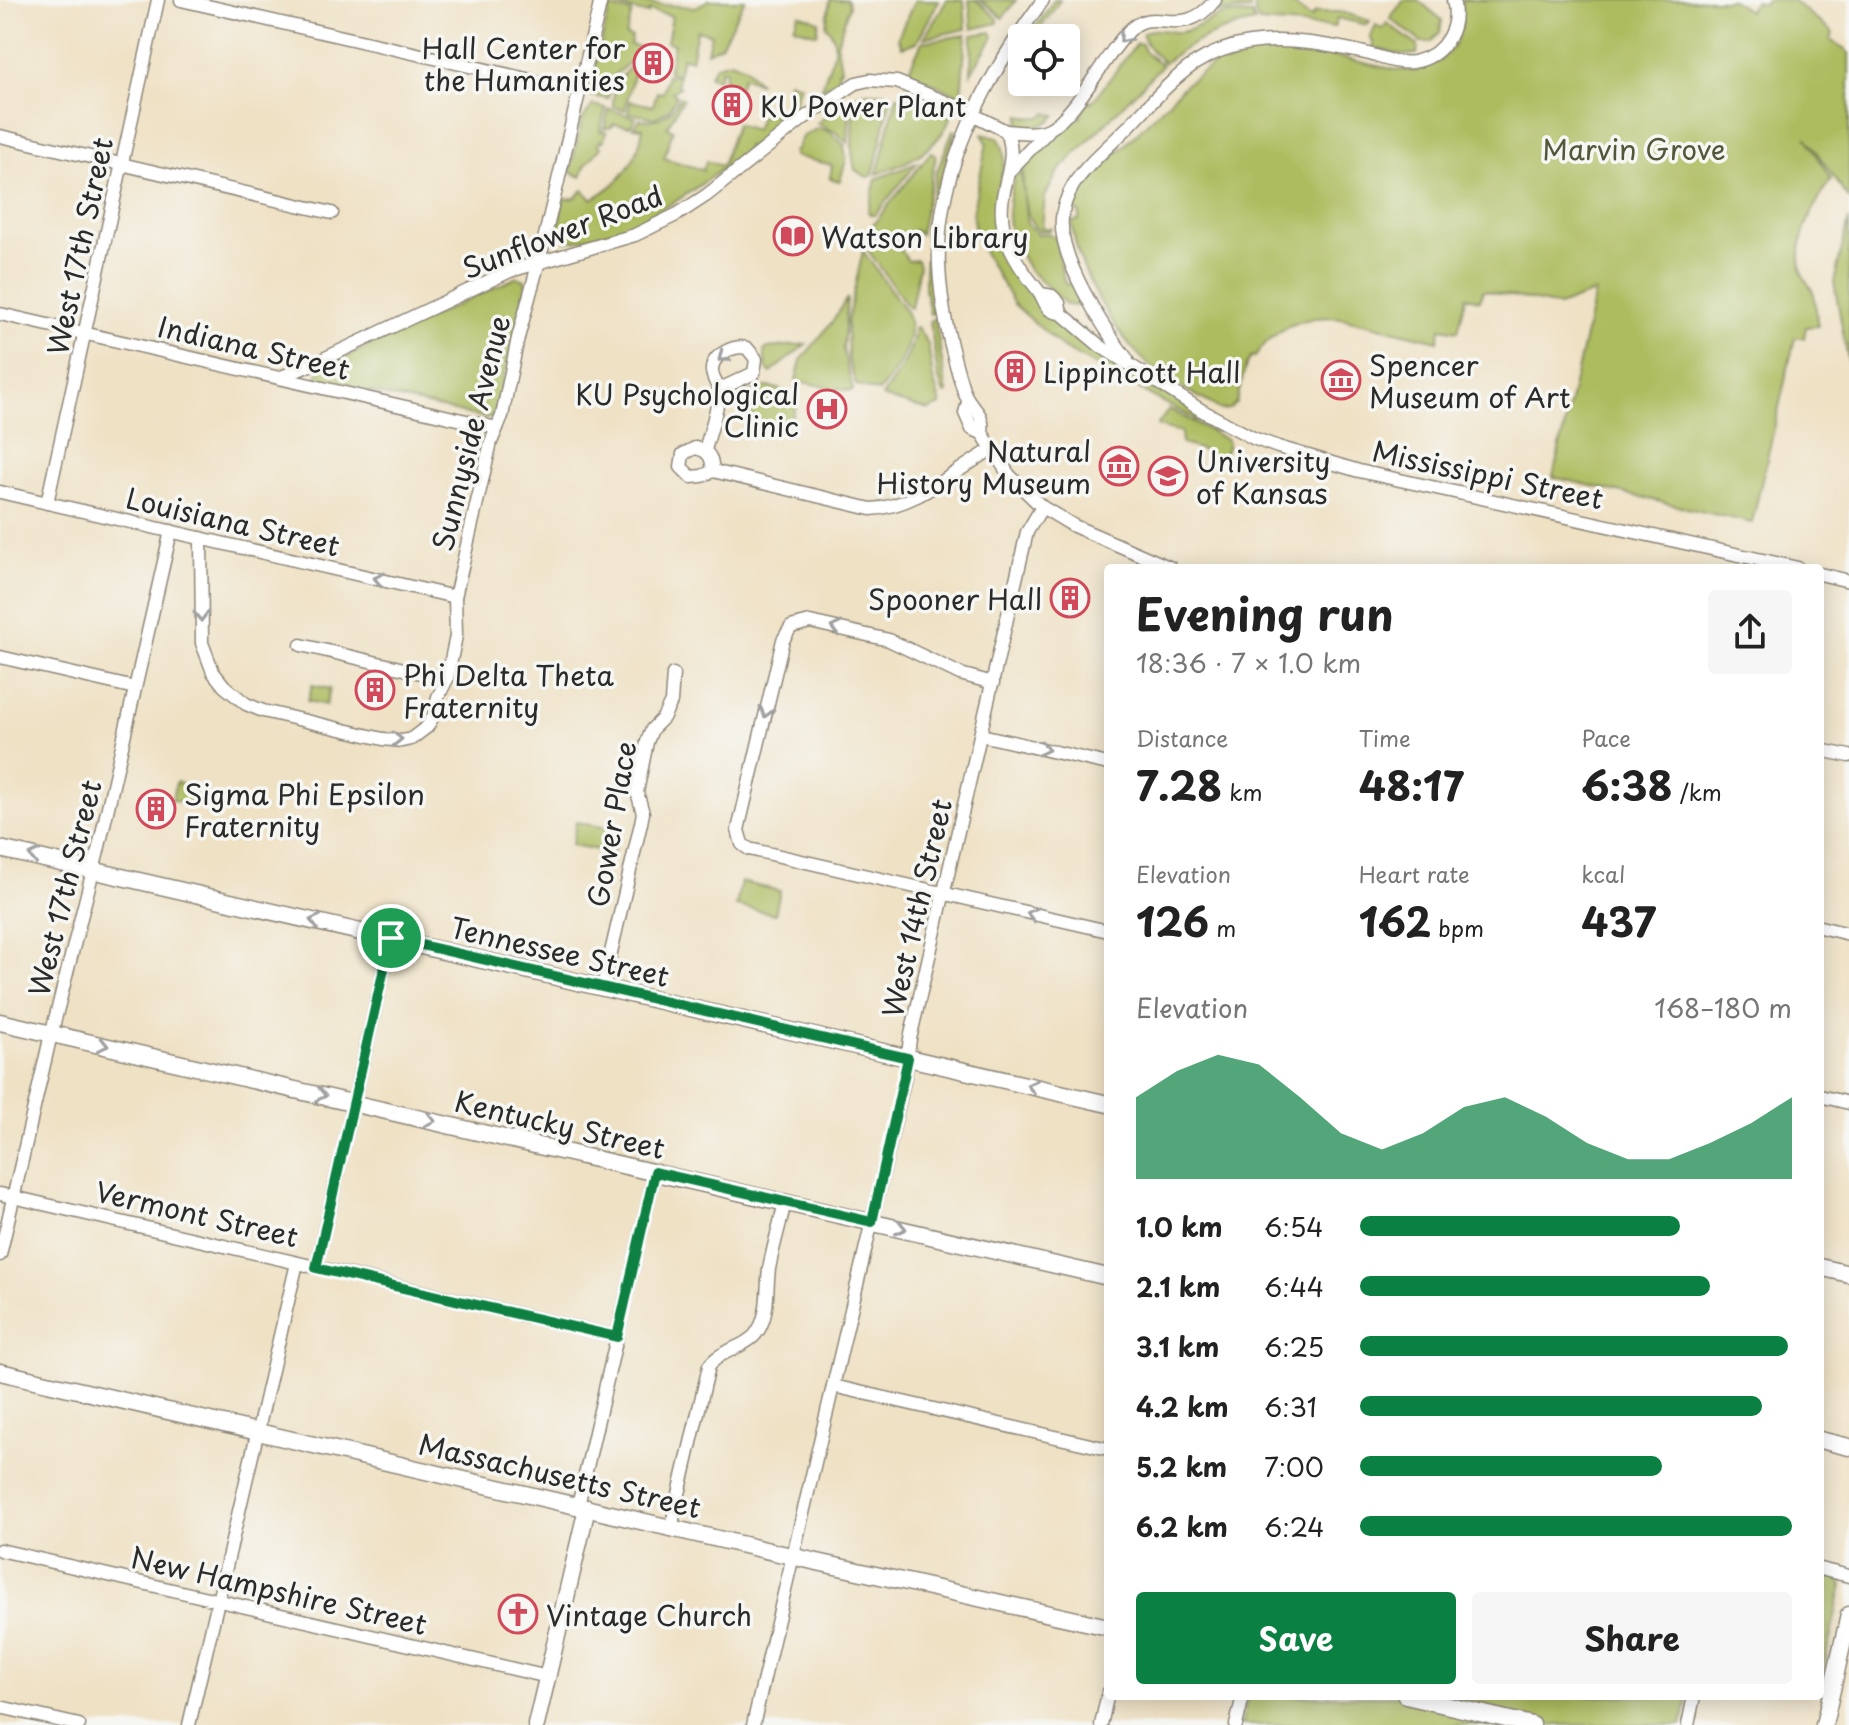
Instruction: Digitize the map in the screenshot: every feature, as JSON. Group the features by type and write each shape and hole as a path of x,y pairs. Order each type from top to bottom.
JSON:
{"main road":[{"name":"Tennessee Street","path":"0,849 1104,1103"},
{"name":"Kentucky Street","path":"0,1022 1104,1276"},
{"path":"1824,1268 1849,1274"},
{"name":"Massachusetts Street","path":"0,1372 793,1557 1104,1626"},
{"path":"1824,1441 1849,1447"},
{"path":"536,1725 582,1507"},
{"path":"1824,1725 1849,1618"},
{"path":"1423,1700 1532,1725"}],"street":[{"name":"West 17th Street","path":"47,503 158,0"},
{"path":"181,0 579,91"},
{"name":"Sunnyside Avenue","path":"201,538 202,643 213,672 234,696 263,711 383,739 411,739 427,727 447,679 456,636 455,597 601,0"},
{"path":"1043,0 1009,50 974,115 951,173 942,214 939,251 940,289 946,326 968,402 977,408 983,423 982,433 1009,475 1042,507 1074,526 1162,564"},
{"path":"1009,171 1070,108 1132,28 1149,21 1182,23 1203,13 1215,0"},
{"path":"1132,364 1109,336 1066,247 1062,219 1066,200 1086,169 1176,78 1218,51 1265,41 1322,45 1404,63 1420,61 1441,48 1451,33 1455,17 1453,0"},
{"name":"Sunflower Road","path":"279,378 510,271 635,235 678,214 707,195 804,118 856,83 869,80 897,82 974,115"},
{"path":"974,115 1006,131 1036,133 1050,129"},
{"name":"Mississippi Street","path":"1006,131 1012,151 1002,205 1005,236 1023,273 1041,294 1043,305 1052,313 1061,313 1100,346 1132,364 1152,380 1253,438 1359,471 1780,564"},
{"path":"0,136 332,213"},
{"path":"1071,323 1093,306"},
{"name":"Indiana Street","path":"0,314 497,428"},
{"path":"713,471 705,450 720,389"},
{"path":"705,450 695,448 686,451 681,458 681,467 691,477 713,471 871,509 885,508 928,490 991,450"},
{"name":"Louisiana Street","path":"0,492 455,597"},
{"name":"West 14th Street","path":"755,1725 1027,532 1042,507"},
{"name":"West 17th Street","path":"0,1255 7,1196 52,1034 171,531"},
{"path":"1824,575 1849,581"},
{"path":"993,683 960,674 889,640 810,622 796,624 786,632 760,737 738,830 742,844 749,849 1104,930"},
{"path":"301,645 447,679"},
{"path":"0,657 135,688"},
{"name":"Gower Place","path":"603,987 643,813 637,792 647,742 652,729 663,718 671,702 673,674"},
{"path":"981,735 1104,763"},
{"path":"1824,751 1849,756"},
{"path":"1824,928 1849,934"},
{"path":"316,1268 391,938"},
{"path":"1824,1097 1849,1103"},
{"path":"582,1507 655,1172"},
{"name":"Vermont Street","path":"7,1196 617,1337"},
{"path":"671,1528 709,1366 718,1357 751,1339 761,1325 766,1308 769,1271 785,1202"},
{"path":"189,1725 297,1263"},
{"path":"833,1386 1104,1448"},
{"name":"New Hampshire Street","path":"0,1550 548,1677"},
{"path":"1824,1570 1849,1576"},
{"path":"1101,1725 1106,1700"},
{"path":"1236,1725 1242,1700"},
{"path":"1688,1725 1693,1700"},
{"path":"0,1707 79,1725"}],"green space":[{"path":"709,0 745,0 721,45 707,52 711,34 697,30 691,60 682,57 678,75 668,72 674,44 667,42 672,16 649,10 648,14 618,6 619,2 696,7"},
{"path":"830,0 847,0 849,6 837,44 841,69 838,71 839,78 822,89 834,48 834,40 826,26"},
{"path":"915,0 939,0 917,42 902,47 898,37"},
{"path":"947,0 964,0 966,29 924,38"},
{"path":"969,0 976,0 998,19 998,23 972,29"},
{"path":"980,0 1016,0 1003,18"},
{"path":"1054,0 1060,0 1044,24 1038,24"},
{"path":"1228,0 1250,0 1250,10 1217,12"},
{"path":"1255,0 1287,0 1311,18 1316,12 1342,12 1370,21 1367,25 1337,18 1334,27 1259,22 1255,14"},
{"path":"1404,0 1418,0 1442,20 1440,32 1431,42 1421,42 1390,18"},
{"name":"Marvin Grove","path":"1462,0 1732,0 1748,11 1755,1 1763,5 1767,0 1792,0 1833,33 1831,40 1849,53 1849,199 1806,137 1831,179 1807,223 1800,248 1802,273 1814,295 1818,326 1806,327 1804,338 1795,338 1752,523 1553,477 1595,292 1559,306 1483,290 1480,300 1466,297 1458,331 1441,328 1438,341 1341,318 1303,321 1282,330 1255,357 1252,356 1246,365 1236,403 1229,409 1221,410 1147,363 1122,335 1098,298 1080,259 1072,222 1079,220 1080,213 1074,210 1085,186 1187,83 1221,59 1255,51 1284,50 1334,56 1396,70 1416,71 1440,61 1454,46 1462,26"},
{"path":"610,8 632,12 626,36 632,37 630,45 640,47 639,53 613,77 608,99 592,96 589,91"},
{"path":"799,14 819,21 817,34 794,27"},
{"path":"1228,14 1252,15 1255,22 1207,37 1164,63 1151,50 1142,34 1156,30 1187,31"},
{"path":"1387,23 1418,46 1417,54 1403,55 1373,48 1370,38 1376,25 1382,29"},
{"path":"991,32 993,37 971,73 972,35"},
{"path":"966,35 961,96 908,72 922,42"},
{"path":"1137,43 1141,43 1146,53 1162,65 1057,173 1045,197 1042,228 1051,228 1049,231 1039,231 1026,209 1024,162 1075,111 1074,117 1081,118 1086,97 1090,103 1093,101"},
{"path":"731,61 745,67 759,83 743,76 740,86 723,81 726,71 721,69 718,79 709,76 716,65"},
{"path":"636,62 625,110 613,107 618,82"},
{"path":"667,75 678,77 677,85 680,87 672,92 677,96 668,110 655,118 628,113 630,101 653,106 657,92 663,93"},
{"path":"788,81 800,85 793,106 786,103"},
{"path":"867,92 889,93 891,97 873,175 867,177 855,170 852,153 853,97"},
{"path":"897,96 909,97 951,117 938,138 921,153 877,174"},
{"path":"680,97 683,99 667,127 673,130 664,158 703,170 706,161 722,166 736,124 755,130 760,116 775,113 775,126 680,199 622,227 578,240 564,240 558,227 564,199 575,198 583,190 592,199 620,179 641,140 643,128 633,127 640,119 653,120 664,116"},
{"path":"849,100 848,144 837,133 817,123"},
{"path":"593,105 606,108 600,131 607,132 581,177 570,172 582,120"},
{"path":"609,109 636,118 630,126 613,124 604,129"},
{"path":"1047,113 1056,115 1039,126 1019,127 1020,115 1037,118"},
{"path":"818,128 829,131 844,145 846,160 840,181 830,179 832,165 794,156 802,137"},
{"path":"953,130 956,131 938,189 930,235 925,235 936,174"},
{"path":"982,134 998,138 1002,146 1004,164 994,210 996,228 1009,263 1031,296 1072,335 1219,426 1217,431 1063,348 1014,304 980,246 974,226 973,209 987,143"},
{"path":"931,152 936,156 920,234 914,230 904,241 871,233 872,226"},
{"path":"917,163 875,215 871,215 868,212 876,179"},
{"path":"1020,166 1027,224 1038,234 1056,238 1066,285 1073,283 1080,297 1075,306 1067,305 1029,270 1016,246 1018,242 1010,229 1008,212 1014,177 1019,173"},
{"path":"1849,219 1849,366 1834,282"},
{"path":"870,239 903,247 901,250 908,261 917,260 919,266 911,308 868,250"},
{"path":"863,251 907,313 910,323 904,355 879,392 856,385 848,359 847,322"},
{"path":"925,260 929,260 934,313 930,314 925,290"},
{"path":"517,277 525,280 526,287 494,416 485,418 317,378 320,369"},
{"path":"847,298 843,350 853,390 796,381 801,360 833,321"},
{"path":"935,318 947,393 944,394 938,376 930,321"},
{"path":"917,327 928,344 933,379 941,405 928,410 882,397 908,355 914,328"},
{"path":"806,344 771,373 766,368 764,351 768,348"},
{"path":"765,387 780,389 788,394 796,407 791,420 776,423 761,420 734,404 736,396"},
{"path":"1169,409 1227,440 1225,451 1217,460 1207,460 1206,451 1182,444 1181,432 1157,426"},
{"path":"312,685 330,689 326,705 308,701"},
{"path":"176,782 195,786 190,804 172,800"},
{"path":"576,822 618,830 613,853 572,845"},
{"path":"741,882 780,891 775,914 736,906"},
{"path":"1824,1574 1840,1579 1842,1585 1824,1664"},
{"path":"1247,1700 1687,1700 1682,1725 1241,1725"}],"place":[{"name":"Hall Center for the Humanities","path":"653,63"},
{"name":"KU Power Plant","path":"732,105"},
{"name":"Watson Library","path":"793,236"},
{"name":"Lippincott Hall","path":"1015,371"},
{"name":"Spencer Museum of Art","path":"1341,380"},
{"name":"KU Psychological Clinic","path":"827,409"},
{"name":"Natural History Museum","path":"1119,466"},
{"name":"University of Kansas","path":"1168,476"},
{"name":"Spooner Hall","path":"1070,598"},
{"name":"Phi Delta Theta Fraternity","path":"375,690"},
{"name":"Sigma Phi Epsilon Fraternity","path":"156,809"},
{"name":"Vintage Church","path":"518,1614"}],"route":[{"path":"391,938 908,1058 872,1222 655,1172 617,1337 316,1268 391,938"}]}
